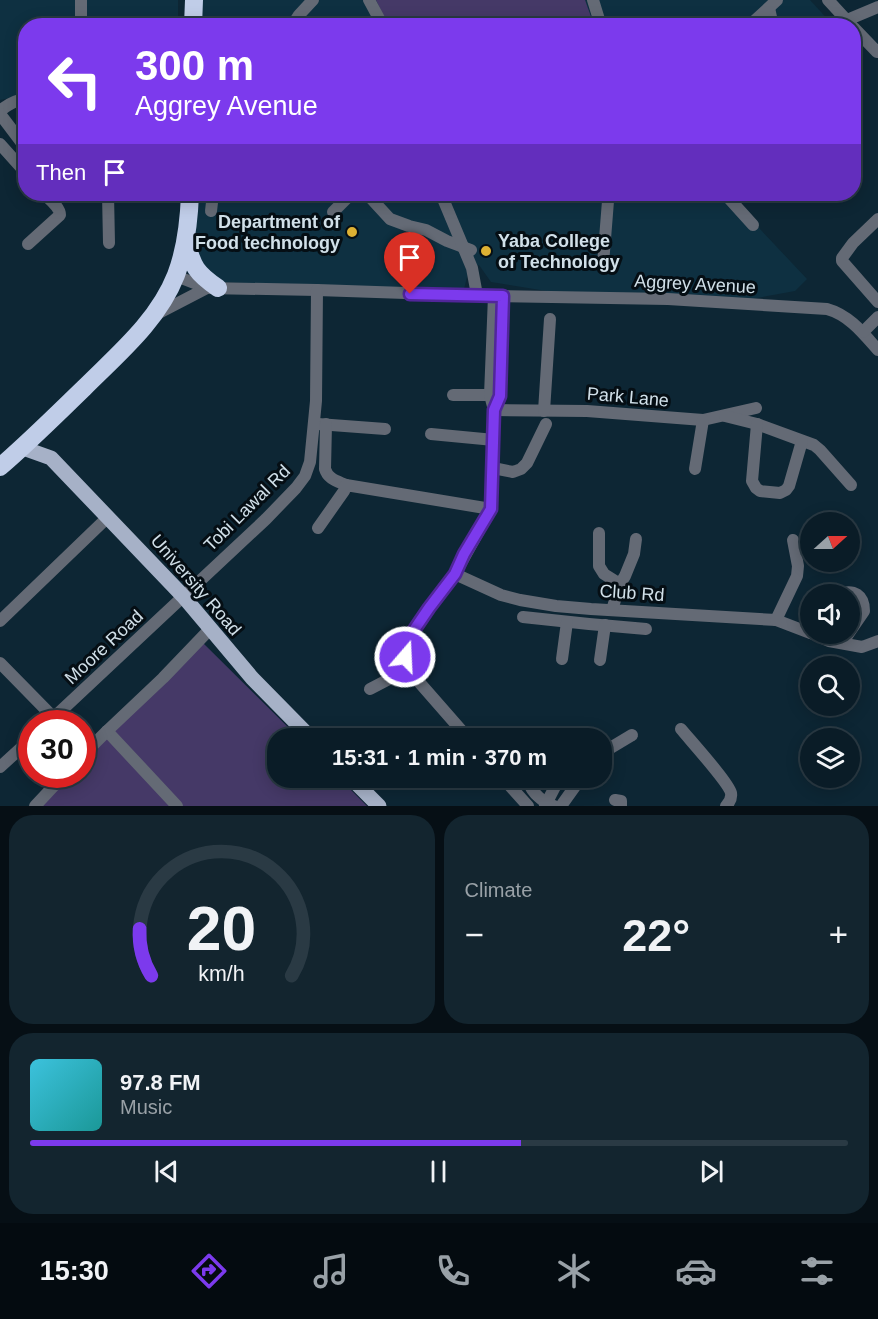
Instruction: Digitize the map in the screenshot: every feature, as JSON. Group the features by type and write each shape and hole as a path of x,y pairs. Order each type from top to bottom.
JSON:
{"highway":[{"path":"184,18 185,0"},
{"path":"193,18 194,0"},
{"path":"0,457 90,370 140,318 155,297 173,253 179,201"},
{"path":"0,467 43,429 155,315 176,276 186,241 189,201"},
{"path":"186,241 197,270 212,288"}],"main road":[{"path":"43,429 51,458"},
{"path":"22,448 51,458"},
{"name":"University Road","path":"51,458 183,596 252,678 301,728"},
{"path":"361,788 379,806"}],"street":[{"path":"81,0 81,18"},
{"path":"298,18 313,0"},
{"path":"369,0 379,18"},
{"path":"593,0 599,18"},
{"path":"828,0 845,18"},
{"path":"758,18 773,4"},
{"path":"861,18 878,7"},
{"path":"861,35 877,53"},
{"path":"18,99 0,112 18,137"},
{"path":"0,144 18,164"},
{"path":"28,244 60,216 60,212 50,201"},
{"path":"108,201 109,243"},
{"path":"211,211 212,201"},
{"path":"333,212 344,201"},
{"path":"373,201 390,219 426,230 468,249"},
{"path":"447,201 468,249 472,268 490,296 497,329 500,396 494,410"},
{"path":"603,264 608,201"},
{"path":"731,201 753,225"},
{"path":"878,219 853,243 842,258 842,261 878,302"},
{"path":"176,276 212,288"},
{"path":"155,315 212,288"},
{"name":"Aggrey Avenue","path":"212,288 668,299 827,309 848,318 878,350"},
{"name":"Tobi Lawal Rd","path":"183,596 266,519 305,476 320,424 317,290"},
{"path":"862,332 878,317"},
{"path":"544,411 550,319"},
{"path":"459,728 412,674 405,657 412,633 455,574 464,554 491,509 494,410 490,395 497,329"},
{"path":"453,395 490,395"},
{"name":"Park Lane","path":"494,410 587,411 703,420 756,408"},
{"path":"724,416 757,424 814,445 851,485"},
{"path":"695,469 703,420"},
{"path":"385,429 320,424 325,469 330,478 346,485 491,509"},
{"path":"493,468 513,472 521,469 527,463 546,424"},
{"path":"757,424 752,481 760,491 780,493 786,490 802,441"},
{"path":"431,434 494,440"},
{"path":"318,528 346,485"},
{"path":"0,621 108,517"},
{"path":"599,533 599,566 604,574 620,584"},
{"path":"612,610 620,584 634,554 636,539"},
{"path":"776,620 797,576 798,566 793,540"},
{"name":"Club Rd","path":"455,574 501,595 520,600 612,610 776,620 800,629"},
{"name":"Moore Road","path":"63,710 183,596"},
{"path":"860,596 865,607 860,617"},
{"path":"587,608 589,624"},
{"path":"524,617 646,629"},
{"path":"562,659 567,622"},
{"path":"600,660 605,625"},
{"path":"96,741 163,678 210,629"},
{"name":"Club Rd","path":"847,644 862,647 877,644"},
{"path":"0,663 41,710"},
{"path":"370,689 393,678 406,664"},
{"path":"681,729 725,782 731,793 730,801 726,806"},
{"path":"106,731 177,806"},
{"path":"612,747 632,735"},
{"path":"0,767 18,751"},
{"path":"35,806 52,788"},
{"path":"512,788 528,806"},
{"path":"532,788 548,805 555,788"},
{"path":"561,806 574,788"}],"shaded area":[{"path":"0,0 178,0 178,18 18,18 18,96 0,100"},
{"path":"199,0 810,0 827,18 198,18"},
{"path":"376,0 585,0 591,18 385,18"},
{"name":"Yaba College of Technology","path":"193,201 734,201 807,279 795,291 746,300 571,295 491,282 479,265 469,269 463,293 222,282 193,255"},
{"path":"202,642 289,728 267,728 267,788 349,788 367,806 37,806 55,788 96,788 96,747"}],"place":[{"name":"Department of Food technology","path":"352,232"},
{"name":"Yaba College of Technology","path":"486,251"}],"route":[{"path":"405,657 412,633 455,574 464,554 491,509 494,410 500,396 503,296 410,294"}]}
